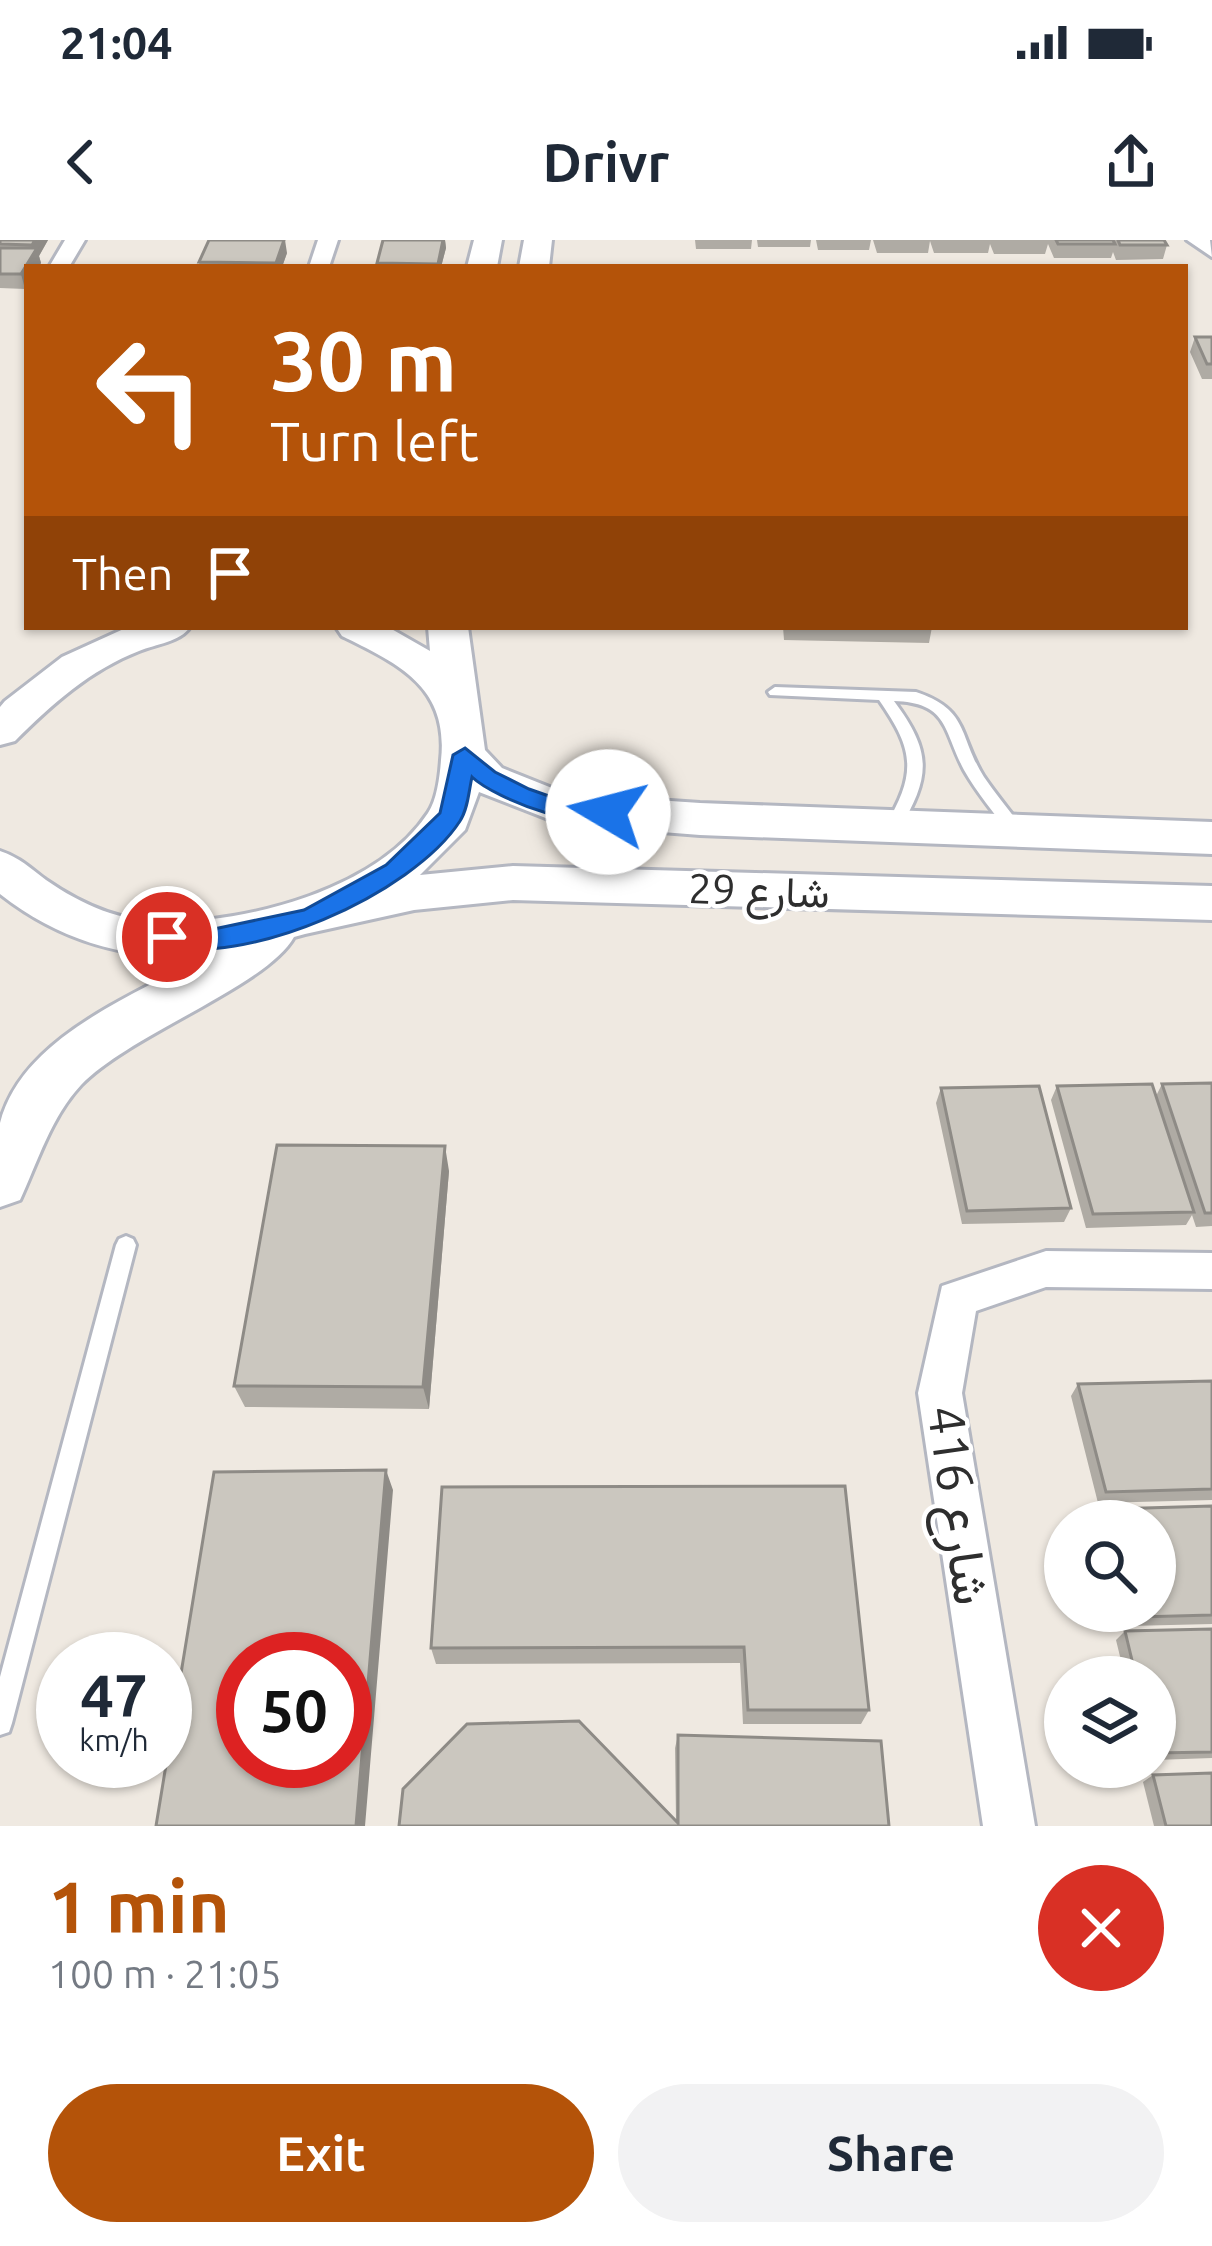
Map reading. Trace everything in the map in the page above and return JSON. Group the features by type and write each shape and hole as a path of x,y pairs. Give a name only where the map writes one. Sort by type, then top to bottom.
{"main road":[{"path":"0,674 159,630"},
{"path":"362,630 413,655 455,698"},
{"path":"0,1183 48,1087 101,1042 235,965 298,920 394,871 451,817 465,755 448,630"},
{"path":"0,731 47,683 115,642"},
{"name":"شارع 29","path":"465,755 487,778 561,809 1212,838"},
{"name":"شارع 29","path":"0,868 39,902 120,935 214,939 414,892 513,883 1212,903"}],"street":[{"path":"1197,240 1212,251"},
{"name":"شارع 416","path":"1009,1826 940,1393 957,1299 1046,1269 1212,1271"}],"lane":[{"path":"775,692 916,698 938,705 954,718 970,767 1016,830"},
{"path":"883,696 909,730 917,756 914,794 893,826"},
{"path":"2,1707 11,1628 126,1244"}],"building":[{"path":"0,240 35,240 32,245 0,244"},
{"path":"209,240 284,240 276,263 199,262"},
{"path":"383,240 443,240 438,264 377,263"},
{"path":"1056,240 1113,240 1115,244 1058,244"},
{"path":"1118,240 1164,240 1167,245 1120,245"},
{"path":"0,248 37,248 21,274 0,274"},
{"path":"1195,337 1212,337 1212,364 1207,364"},
{"path":"1212,1083 1212,1213 1205,1213 1162,1084"},
{"path":"1152,1084 1194,1212 1093,1214 1057,1086"},
{"path":"1039,1086 1071,1208 967,1211 941,1088"},
{"path":"277,1145 445,1146 423,1387 234,1386"},
{"path":"1212,1381 1212,1489 1106,1492 1078,1384"},
{"path":"386,1470 372,1636 372,1632 216,1632 216,1788 359,1788 356,1826 156,1826 162,1788 192,1788 192,1632 188,1632 214,1472"},
{"path":"845,1486 869,1710 748,1710 744,1647 431,1648 442,1487"},
{"path":"1212,1506 1212,1615 1176,1616 1176,1507"},
{"path":"1212,1629 1212,1752 1176,1753 1176,1656 1131,1656 1125,1632"},
{"path":"579,1721 678,1823 678,1735 881,1741 889,1826 399,1826 403,1789 467,1724"},
{"path":"1212,1773 1212,1826 1166,1826 1156,1788 1176,1788 1176,1774"}],"route":[{"path":"167,937 214,939 310,918 394,871 451,817 465,755 487,778 520,795 561,809 608,812"}]}
